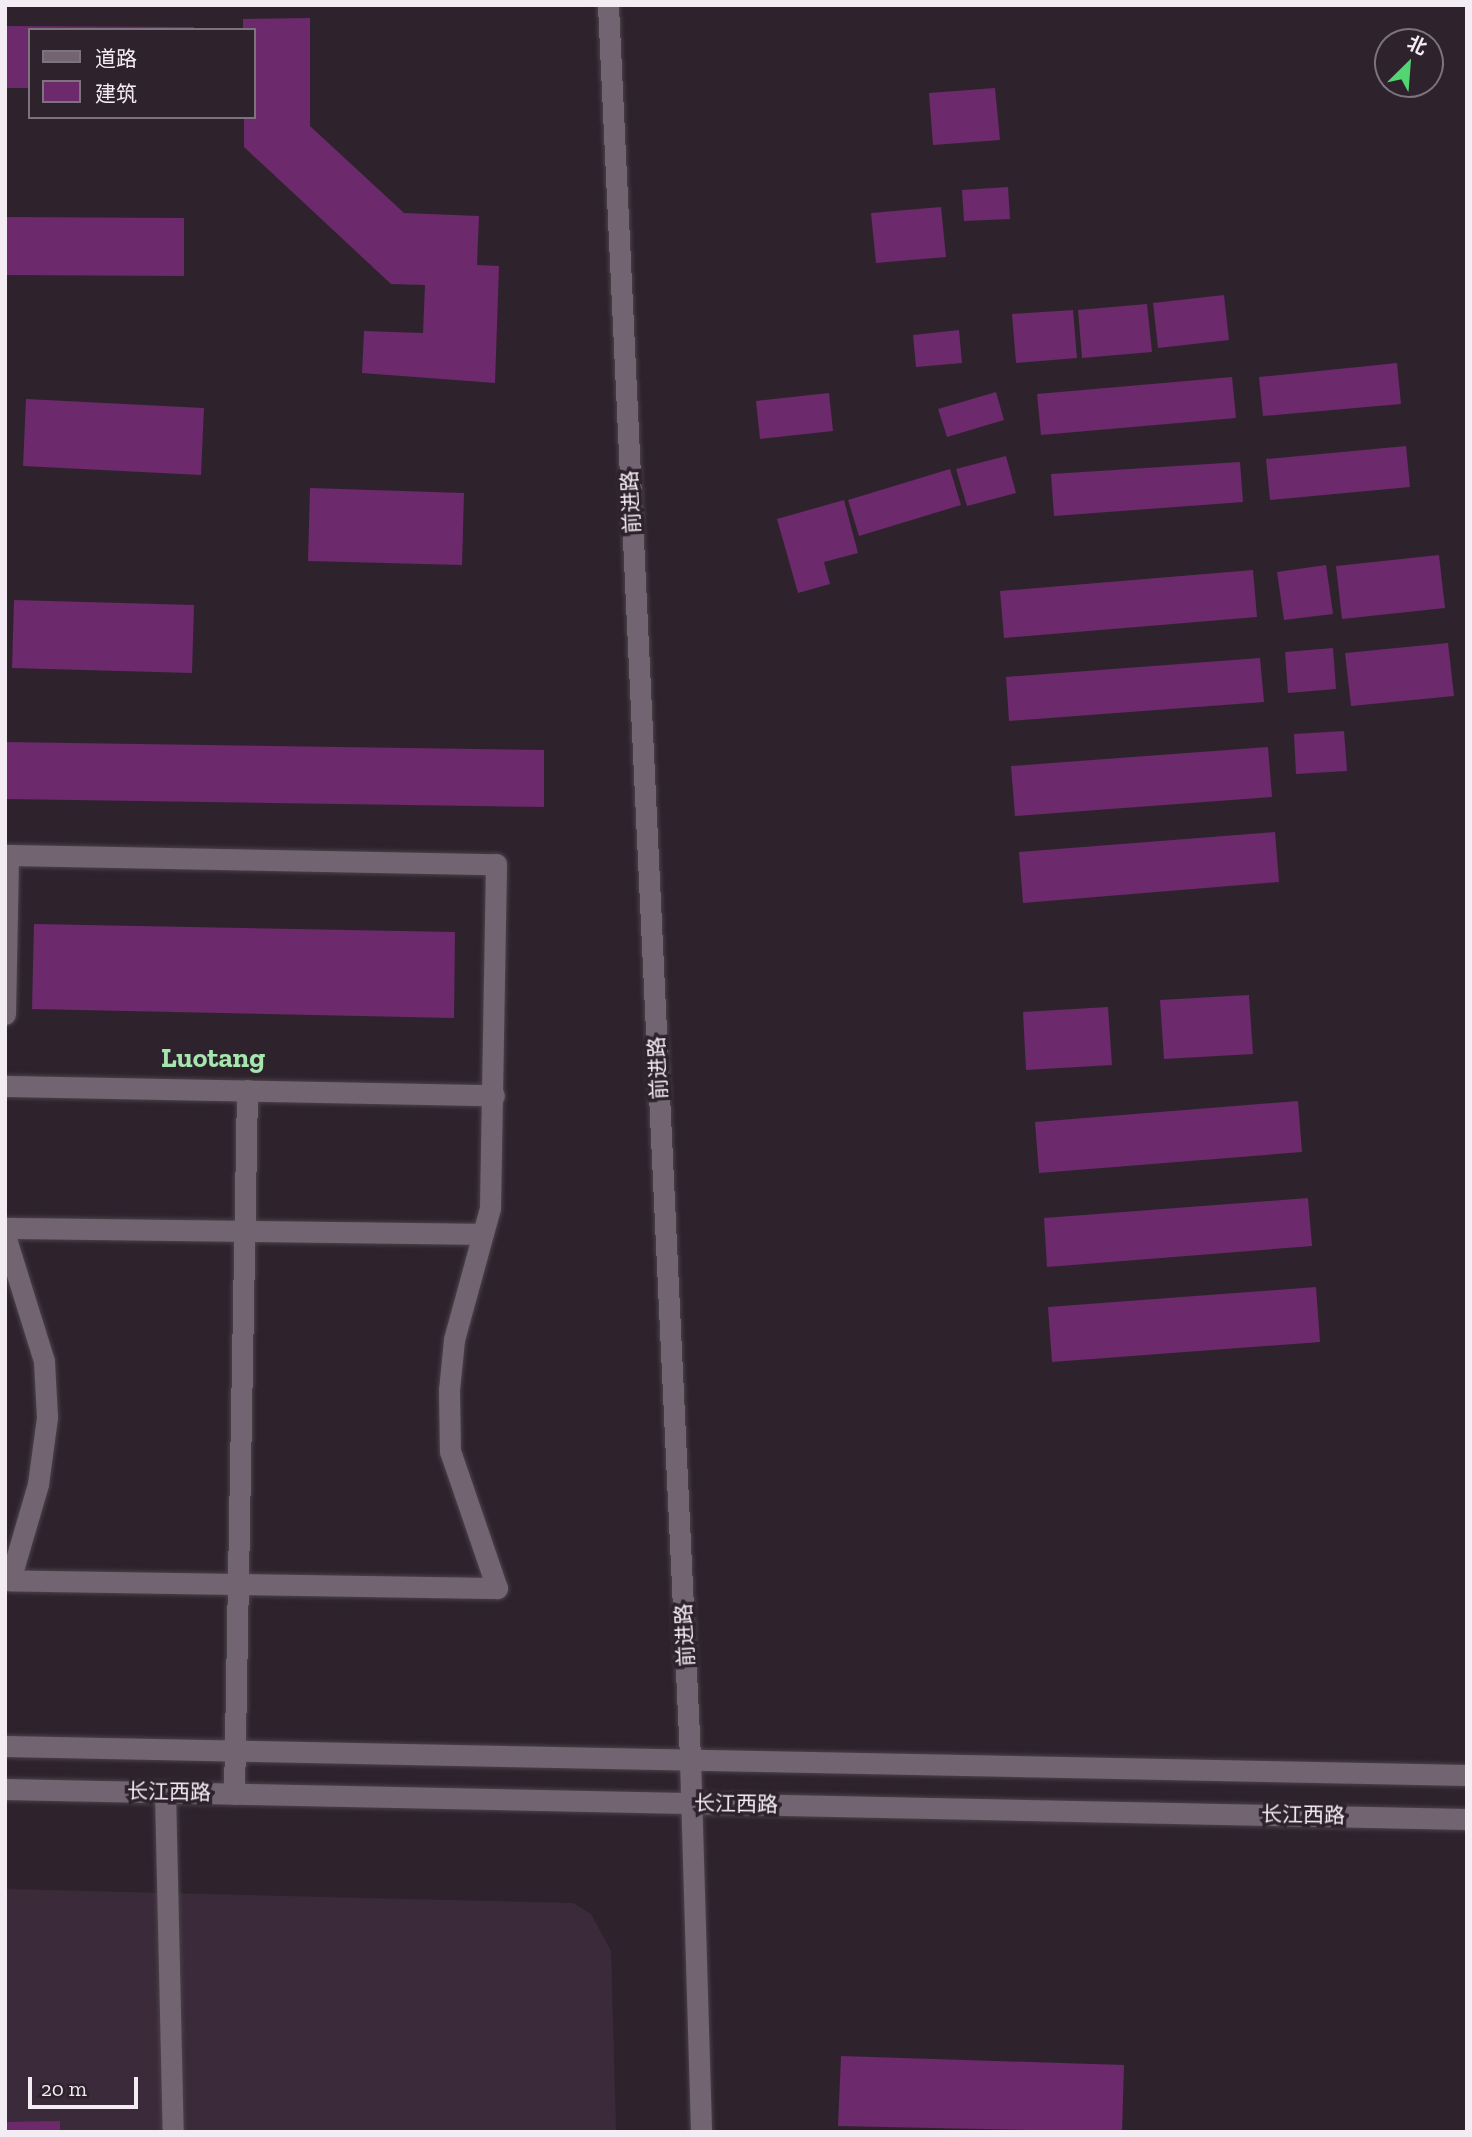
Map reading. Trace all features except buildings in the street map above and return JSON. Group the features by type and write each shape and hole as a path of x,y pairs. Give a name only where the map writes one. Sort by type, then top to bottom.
{"main road":[{"name":"前进路","path":"608,5 691,1759 701,2132"},
{"path":"5,1014 8,855 496,864 490,1208 454,1340 450,1451 497,1588 10,1580 38,1483 47,1417 44,1361 5,1236"},
{"path":"5,1086 494,1095"},
{"path":"234,1794 247,1090"},
{"path":"5,1228 482,1234"},
{"name":"长江西路","path":"5,1746 1467,1775"},
{"name":"长江西路","path":"5,1789 1467,1819"},
{"path":"166,1792 173,2132"}],"shaded area":[{"path":"5,1889 573,1903 591,1914 611,1951 616,2132 5,2132"}],"district":[{"name":"Luotang","path":"213,1058"}]}
